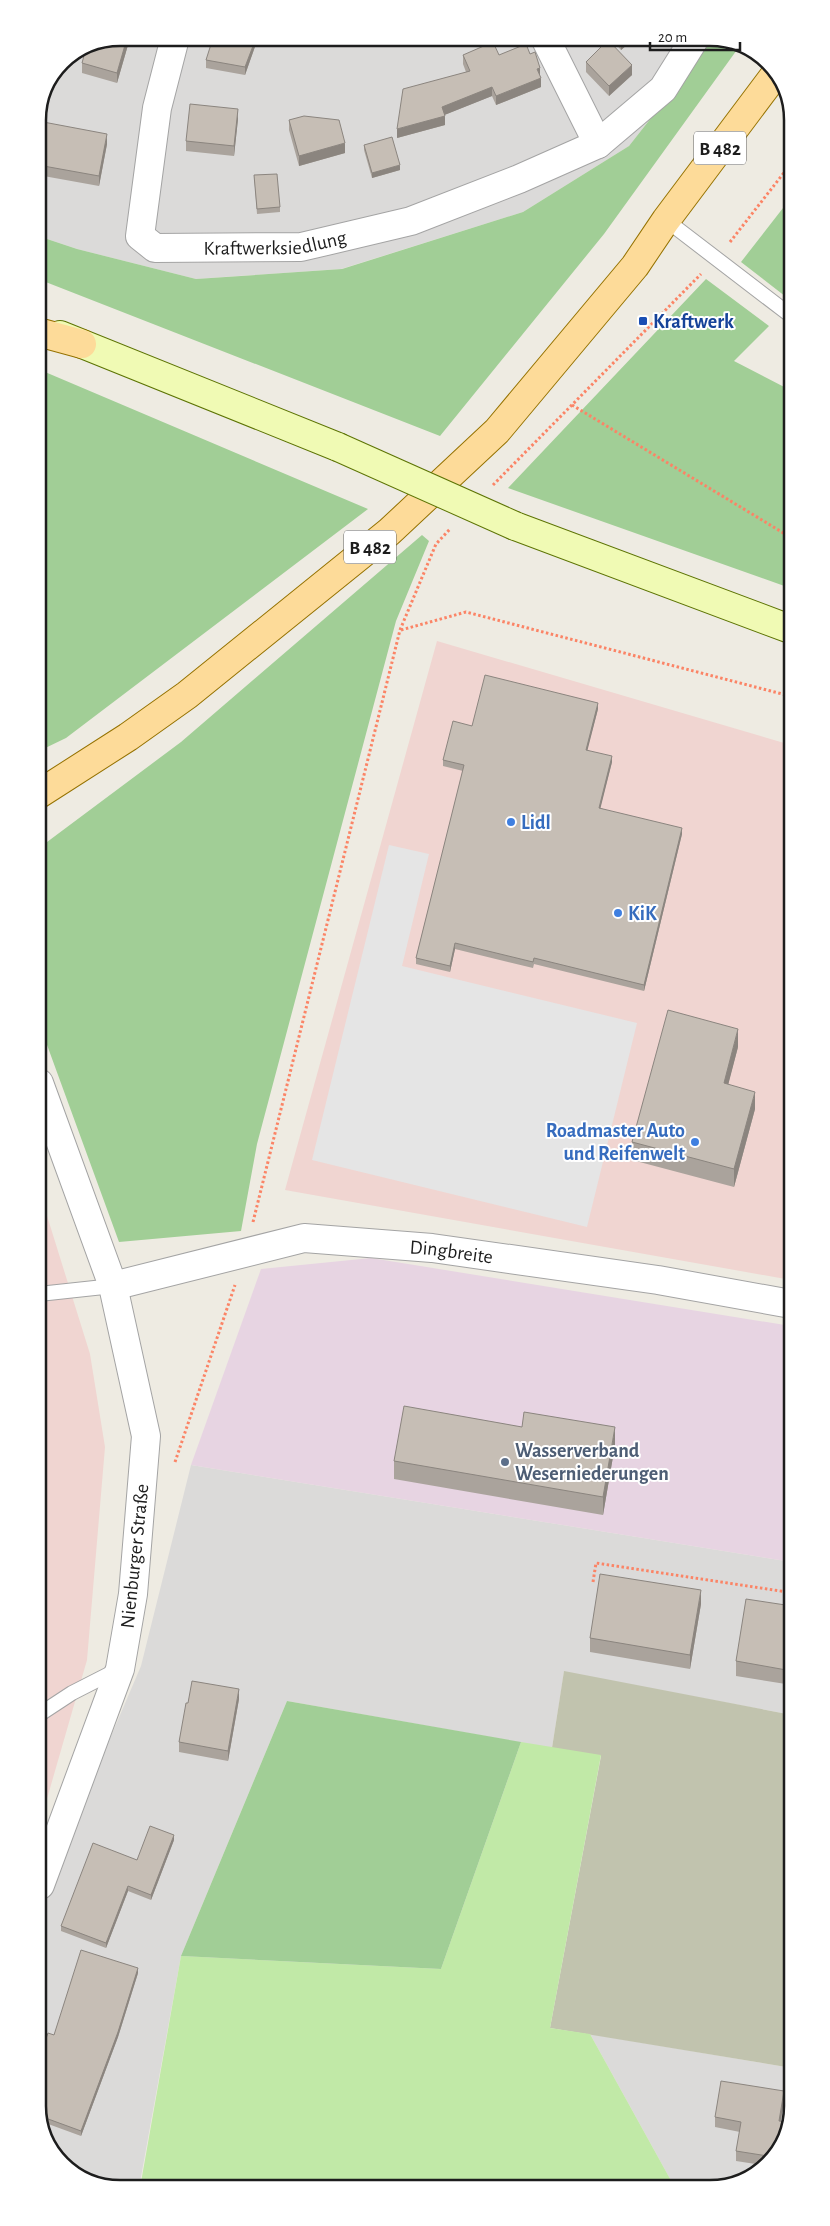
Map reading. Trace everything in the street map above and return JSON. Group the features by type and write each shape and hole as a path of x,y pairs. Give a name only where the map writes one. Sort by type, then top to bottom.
{"main road":[{"name":"B 482","path":"46,790 128,737 187,695 389,532 497,431 636,266 666,220 771,80"},
{"path":"46,329 338,447 515,526 784,627"},
{"path":"46,334 82,344"}],"street":[{"name":"Kraftwerksiedlung","path":"173,46 157,108 140,236 155,248 301,246 412,221 519,179 598,144 663,89 690,46"},
{"path":"549,46 598,144"},
{"name":"Nienburger Straße","path":"46,1102 114,1286 146,1436 132,1594 120,1669 46,1869"},
{"name":"Nienburger Straße","path":"46,1132 90,1219"},
{"name":"Dingbreite","path":"114,1286 304,1238 432,1248 658,1280 784,1303"}],"lane":[{"path":"666,220 784,311"},
{"path":"46,1293 114,1286"},
{"path":"46,1710 72,1692 120,1669"}],"path":[{"path":"784,173 716,260 572,405 784,533"},
{"path":"174,1463 246,1252 270,1148 400,630 466,612 784,694"},
{"path":"593,1582 596,1563 784,1592"}],"shaded area":[{"path":"120,46 708,46 629,146 523,212 341,269 196,279 77,249 46,239 46,115 54,87 61,75 79,59 92,52"},
{"path":"437,641 784,743 784,1279 285,1190"},
{"path":"389,845 429,854 402,966 637,1023 587,1227 312,1160"},
{"path":"46,1213 90,1354 105,1447 87,1660 46,1802"},
{"path":"371,1258 784,1325 784,1561 191,1465 261,1269"},
{"path":"191,1465 784,1561 784,1713 564,1672 552,1748 287,1701 181,1956 140,2180 115,2180 92,2174 75,2165 59,2147 49,2125 46,2106 46,1900 99,1764 141,1666"},
{"path":"564,1671 784,1713 784,2067 550,2028 601,1756 552,1748"},
{"path":"590,2034 784,2067 783,2116 780,2130 769,2151 751,2167 729,2177 710,2180 671,2180"}],"green space":[{"path":"708,46 736,51 604,234 440,436 46,282 46,239 77,249 196,279 342,269 523,212 629,146"},
{"path":"784,207 784,295 741,262"},
{"path":"706,279 769,326 734,361 784,387 784,586 508,488"},
{"path":"46,372 368,509 66,738 46,748"},
{"path":"422,535 429,541 396,621 257,1144 241,1231 119,1242 46,1042 46,843 181,742"},
{"path":"287,1701 521,1742 441,1969 181,1956"},
{"path":"521,1742 601,1755 550,2028 590,2034 671,2180 141,2180 181,1956 441,1969"}],"building":[{"path":"125,46 117,73 82,63 84,56 92,52"},
{"path":"210,46 253,46 245,67 206,60"},
{"path":"484,46 495,46 499,55 521,46 527,46 530,54 535,52 540,68 537,69 541,78 496,96 492,87 442,107 445,116 397,129 403,89 470,71 463,55"},
{"path":"602,46 614,46 632,65 609,86 586,62"},
{"path":"190,104 238,109 234,146 186,141"},
{"path":"304,116 339,120 345,143 299,156 289,120"},
{"path":"46,123 107,134 99,176 46,166"},
{"path":"392,137 400,165 372,173 364,145"},
{"path":"277,174 280,207 257,209 254,175"},
{"name":"Lidl","path":"485,675 598,703 586,750 612,756 599,808 682,828 644,985 534,958 533,962 455,943 450,966 416,958 464,765 443,760 453,721 472,726"},
{"path":"668,1010 738,1029 724,1083 755,1092 734,1169 632,1142"},
{"name":"Wasserverband Weserniederungen","path":"404,1406 522,1427 524,1412 615,1427 603,1497 394,1461"},
{"path":"600,1574 701,1590 690,1655 590,1638"},
{"path":"746,1599 784,1605 784,1670 736,1661"},
{"path":"192,1681 239,1689 228,1751 179,1742"},
{"path":"150,1826 174,1835 151,1895 128,1886 106,1943 61,1926 93,1843 137,1860"},
{"path":"81,1950 138,1968 118,2032 81,2131 48,2119 46,2038 48,2033 54,2035"},
{"path":"721,2081 784,2091 779,2121 782,2121 780,2130 774,2143 764,2156 736,2151 741,2122 715,2117"}],"place":[{"name":"Kraftwerk","path":"643,321"},
{"name":"Lidl","path":"511,822"},
{"name":"KiK","path":"618,913"},
{"name":"Roadmaster Auto und Reifenwelt","path":"695,1142"},
{"name":"Wasserverband Weserniederungen","path":"505,1462"}]}
